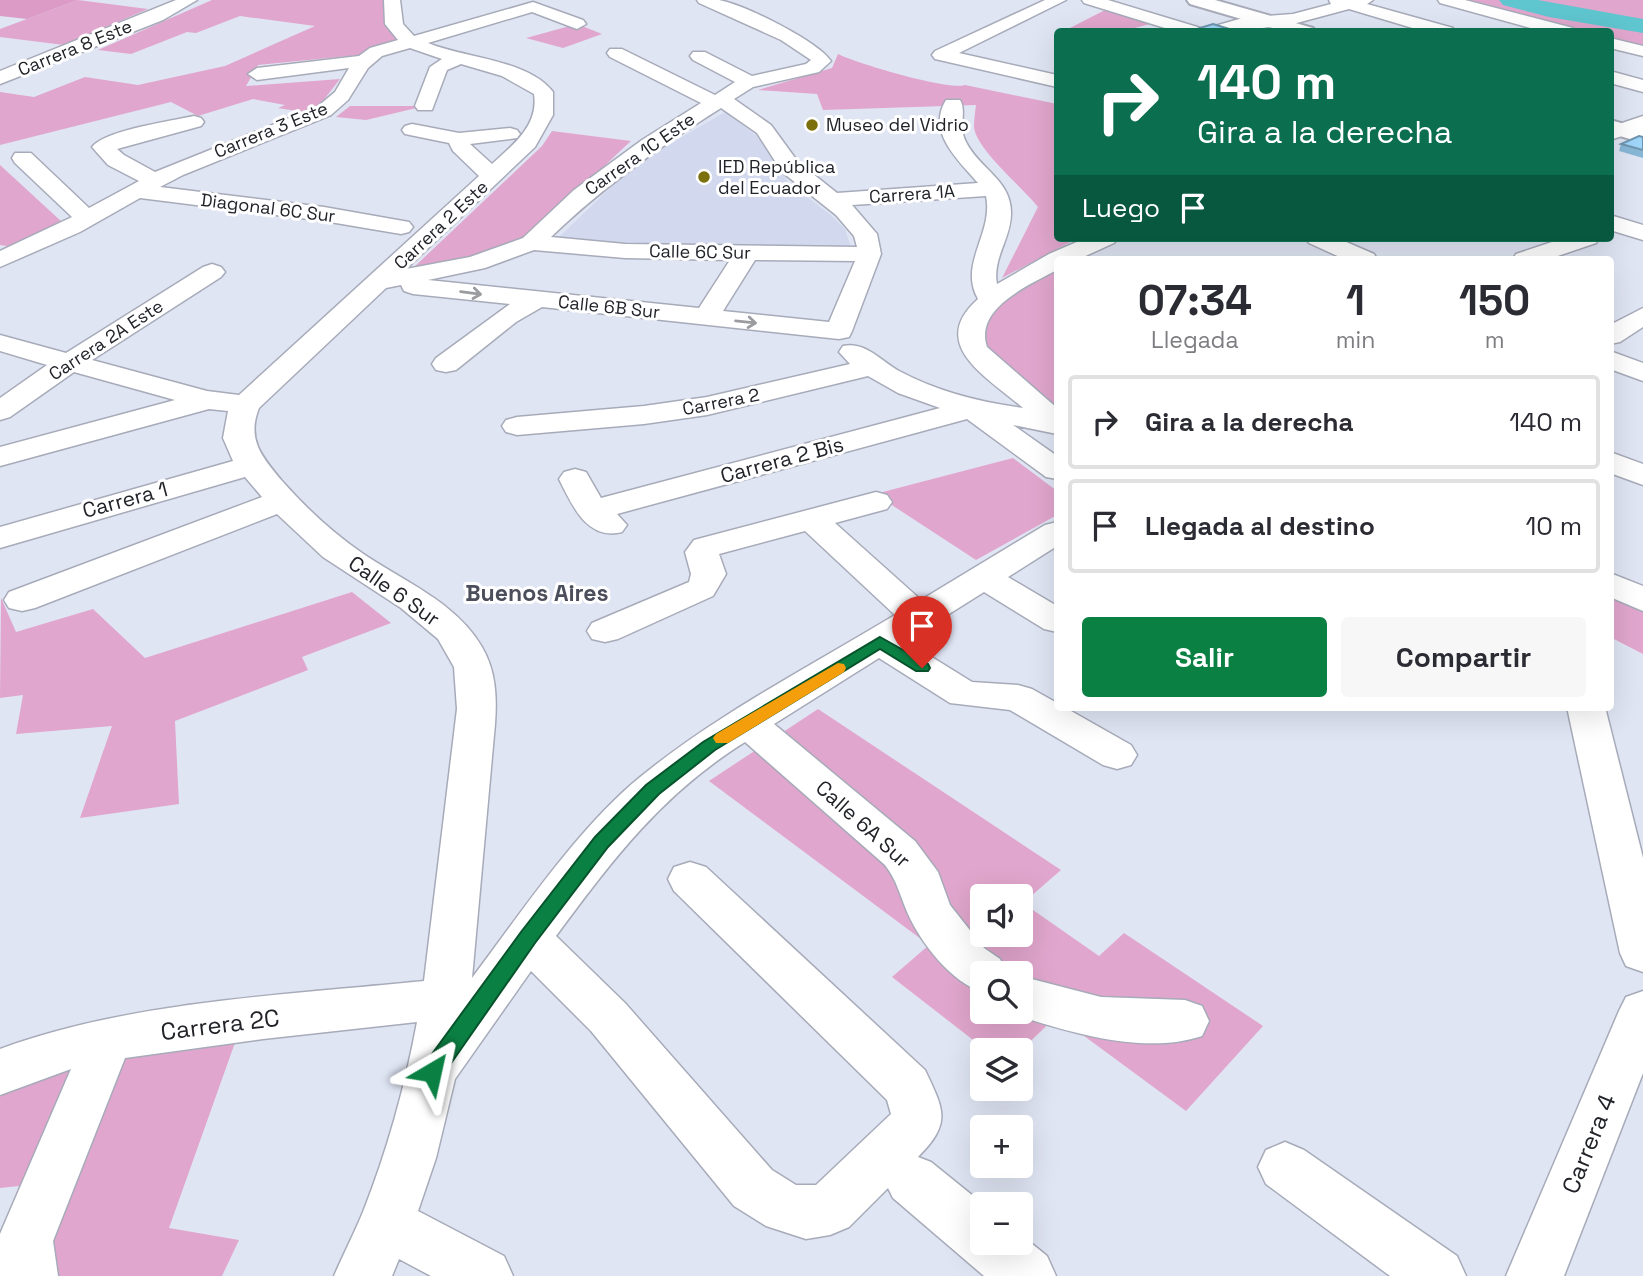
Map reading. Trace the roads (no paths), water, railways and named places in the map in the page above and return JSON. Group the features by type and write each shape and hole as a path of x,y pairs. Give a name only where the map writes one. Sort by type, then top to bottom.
{"main road":[{"path":"1188,0 1291,28"},
{"path":"1208,1 1282,28"}],"street":[{"name":"Carrera 8 Este","path":"0,78 157,16 189,0"},
{"path":"392,0 392,17 403,35 461,57"},
{"path":"257,74 362,61 403,35 498,0"},
{"name":"Carrera 1C Este","path":"379,282 476,263 532,243 611,171 749,82 821,64 820,55 776,31 705,0"},
{"path":"1054,80 941,55 1058,0"},
{"path":"1090,0 1184,28"},
{"path":"1446,0 1552,28"},
{"path":"1230,28 1293,19 1349,1 1434,28"},
{"path":"403,35 532,4 577,24"},
{"path":"1614,44 1643,51"},
{"name":"Carrera 1A","path":"616,53 719,102 764,130 790,167 860,226 869,244 869,254"},
{"path":"699,56 749,82"},
{"path":"425,106 439,67 461,57"},
{"name":"Carrera 2 Este","path":"0,457 226,402 379,282 533,136 542,117 545,99 542,92 530,81 461,57"},
{"name":"Carrera 3 Este","path":"0,260 87,219 144,186 207,156 324,111 347,92 362,61"},
{"path":"1614,78 1643,86"},
{"path":"953,104 953,136 998,198 1000,215 985,263 983,280 986,293 992,300"},
{"path":"144,186 103,147 122,139 194,122"},
{"path":"412,130 459,139 510,134"},
{"path":"459,139 460,147 493,176"},
{"path":"23,158 87,219"},
{"name":"Diagonal 6C Sur","path":"144,186 401,227"},
{"name":"Carrera 1A","path":"832,200 992,188"},
{"path":"1065,256 1097,242"},
{"path":"1326,242 1358,256"},
{"path":"1534,256 1576,242"},
{"name":"Calle 6C Sur","path":"532,243 614,268 747,253 869,254"},
{"path":"706,317 747,253"},
{"path":"869,254 839,331 849,348 872,367 911,386 1018,429 1054,467"},
{"path":"1054,261 992,300 972,321 969,342 974,350 1054,421"},
{"path":"446,364 507,316 546,301 614,268"},
{"name":"Carrera 2A Este","path":"0,411 67,363 212,272"},
{"name":"Calle 6B Sur","path":"379,282 839,331"},
{"path":"1614,334 1643,316"},
{"path":"0,343 67,363 226,402"},
{"path":"1614,361 1643,373"},
{"name":"Carrera 2","path":"517,426 644,415 707,406 872,367"},
{"path":"1005,377 1018,429"},
{"name":"Calle 6 Sur","path":"226,402 239,419 242,452 282,501 334,549 437,619 466,649 473,667 475,708 466,823 445,999 432,1072 410,1158 388,1225 363,1276"},
{"name":"Carrera 2 Bis","path":"575,479 601,518 972,409"},
{"path":"1018,429 1054,424"},
{"path":"1614,463 1643,476"},
{"name":"Carrera 1","path":"0,538 72,515 252,466"},
{"path":"22,600 282,501"},
{"path":"605,631 701,589 709,580 709,571 702,552 706,547 876,502"},
{"path":"811,519 919,618"},
{"path":"432,1072 528,937 602,842 635,806 680,767 1054,534"},
{"path":"985,578 1054,619"},
{"path":"1614,585 1643,600"},
{"path":"880,642 964,694 1018,698 1117,755"},
{"path":"1587,711 1643,953"},
{"name":"Calle 6A Sur","path":"748,723 900,853 916,872 930,913 970,963"},
{"path":"528,937 608,1017 753,1188 785,1208 806,1213 830,1209 916,1124 917,1109 906,1086 690,879"},
{"name":"Carrera 2C","path":"0,1073 22,1061 108,1040 204,1025 445,999"},
{"path":"1033,1001 1063,1011 1108,1019 1136,1022 1185,1021"},
{"name":"Carrera 4","path":"1535,1276 1641,1023"},
{"path":"29,1276 25,1241 108,1040"},
{"path":"1285,1167 1437,1276"},
{"path":"912,1180 970,1228"},
{"path":"388,1225 484,1276"},
{"path":"1002,1255 1027,1276"}],"waterway":[{"path":"1511,0 1549,10 1643,26"}],"place":[{"name":"Museo del Vidrio","path":"812,125"},
{"name":"IED República del Ecuador","path":"704,177"}],"district":[{"name":"Buenos Aires","path":"537,593"}]}
